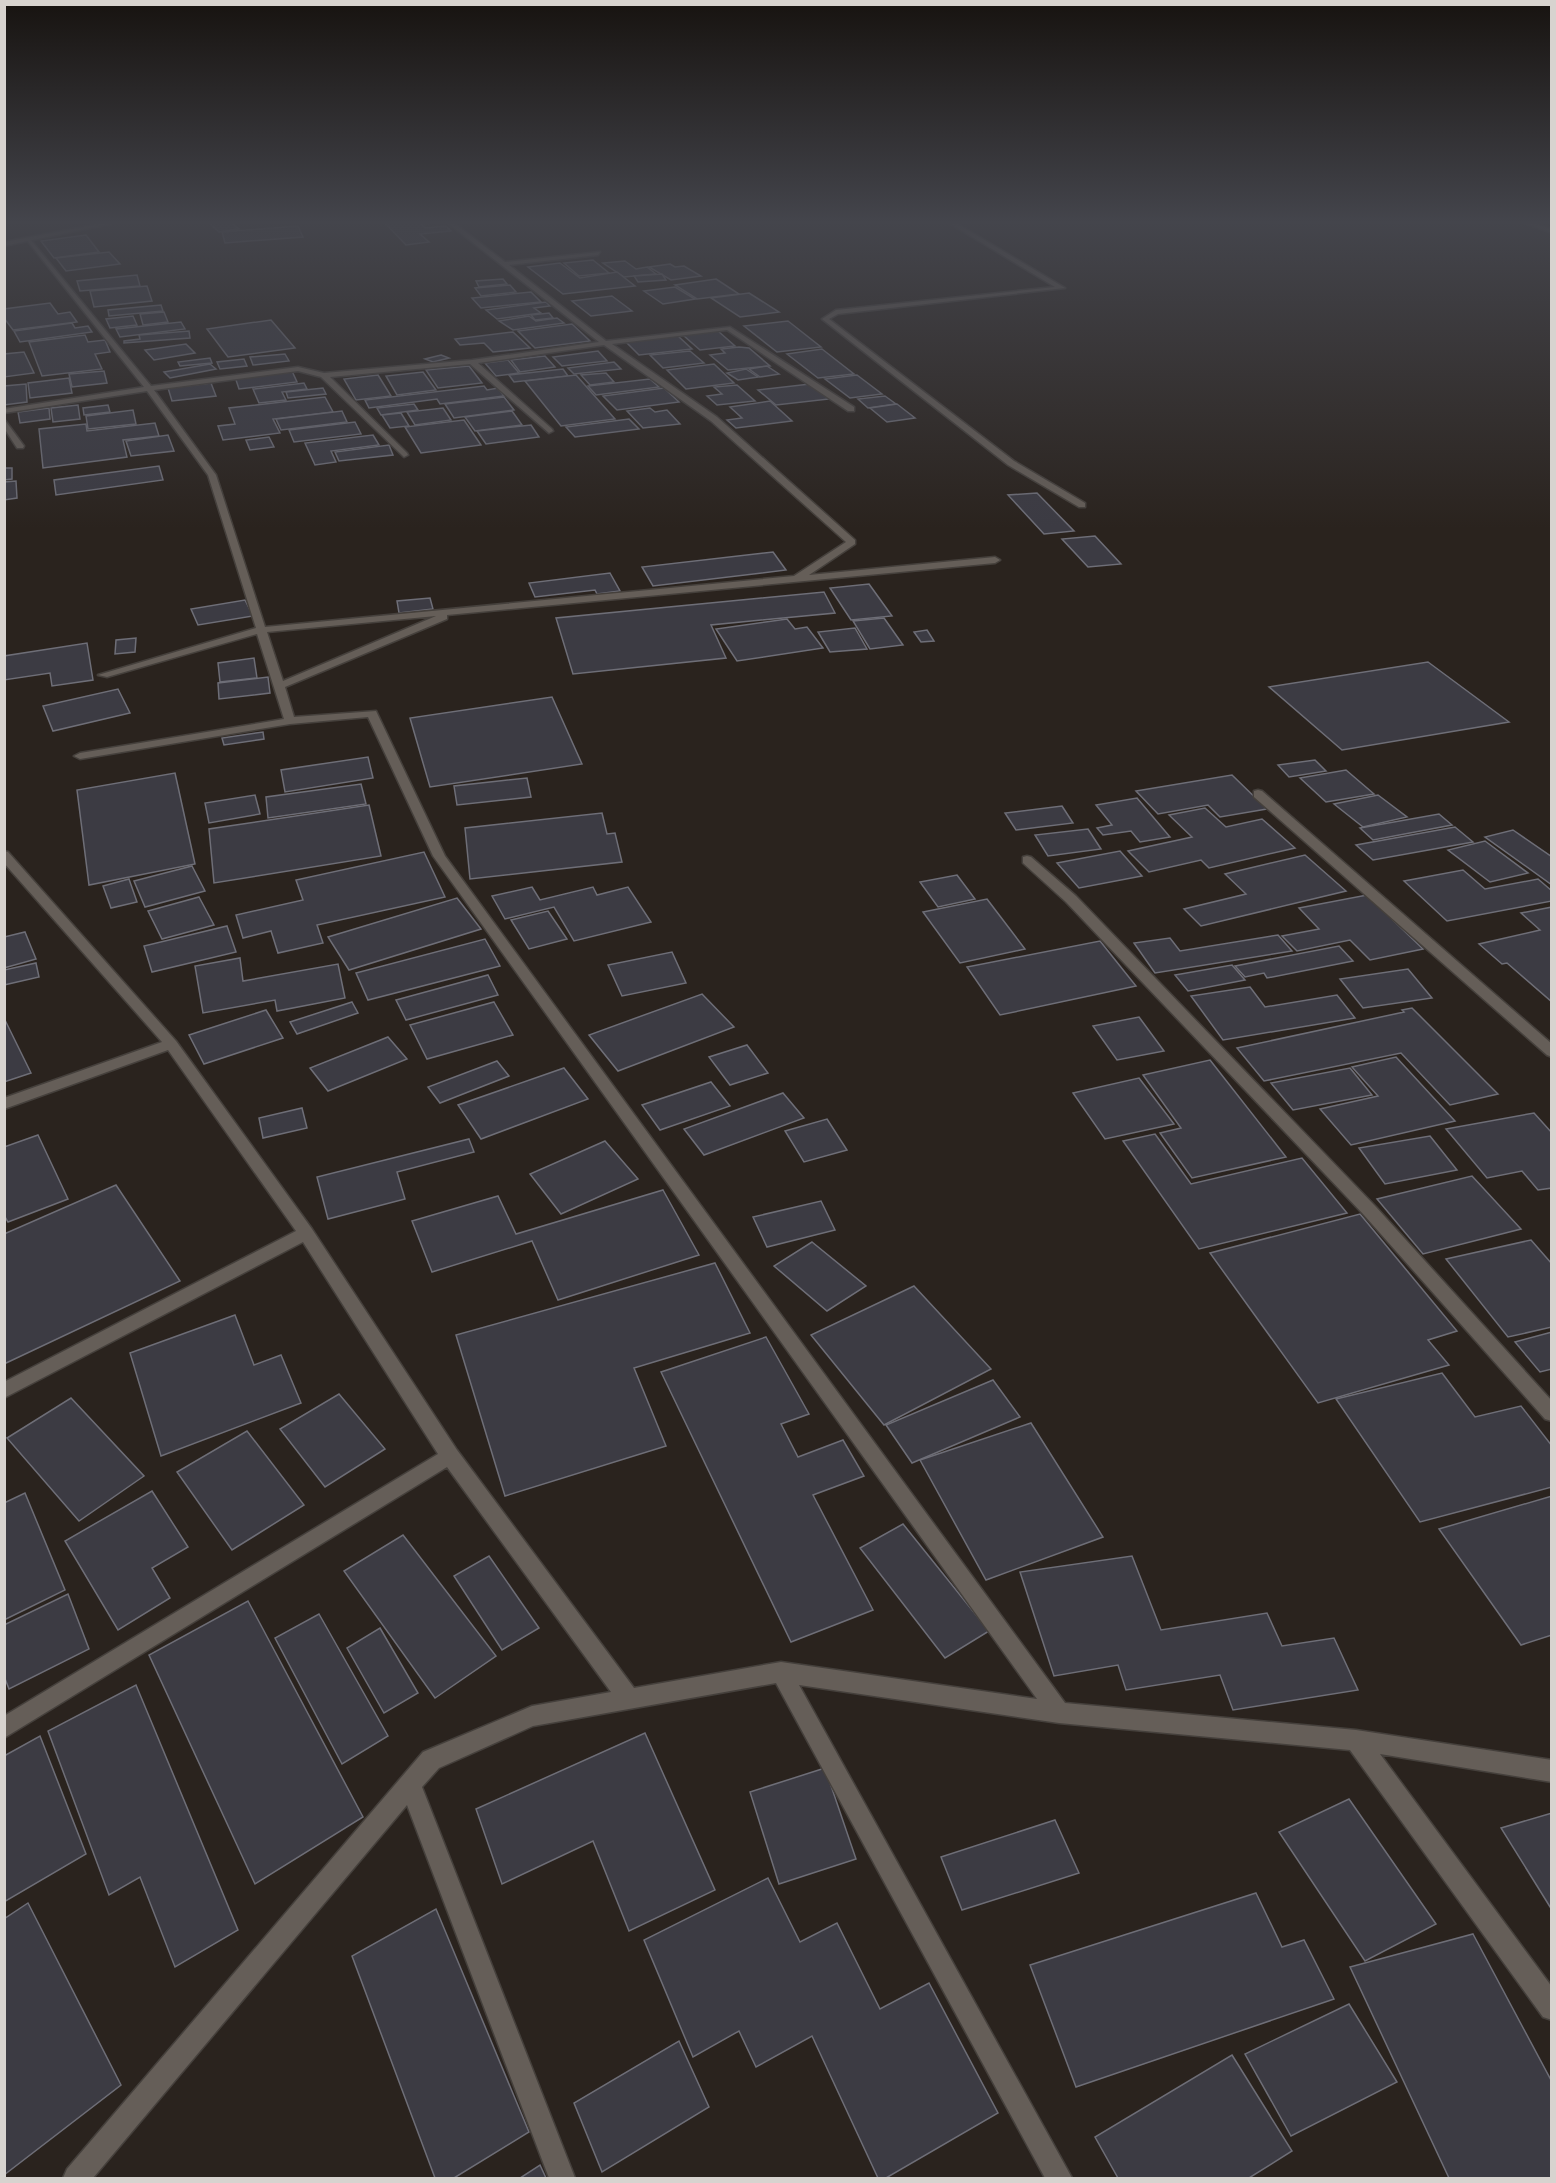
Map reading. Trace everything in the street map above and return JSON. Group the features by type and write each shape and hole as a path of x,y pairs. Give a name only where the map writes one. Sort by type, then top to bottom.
{"street":[{"path":"97,325 149,388 212,475 290,721"},
{"path":"582,325 714,419 852,542 796,579"},
{"path":"833,325 1011,463 1082,505"},
{"path":"4,411 283,369 298,369 324,375 472,362 728,328 851,409"},
{"path":"472,362 549,431"},
{"path":"324,375 404,455"},
{"path":"4,421 20,446"},
{"path":"103,675 261,630 995,560"},
{"path":"279,686 463,611"},
{"path":"80,756 290,721 372,713 439,856 1059,1713"},
{"path":"1258,794 1551,1052"},
{"path":"4,855 171,1044 306,1233 450,1456 629,1699"},
{"path":"1027,860 1071,899 1370,1210 1551,1414"},
{"path":"4,1104 171,1044"},
{"path":"4,1391 306,1233"},
{"path":"4,1728 450,1456"},
{"path":"781,1672 1059,2178"},
{"path":"76,2178 431,1760 532,1716 781,1672 1059,1713 1356,1740 1551,1772"},
{"path":"1356,1740 1551,2008"},
{"path":"410,1784 561,2178"}],"building":[{"path":"9,325 54,325 13,330"},
{"path":"73,325 75,328 88,326 92,332 20,342 14,331"},
{"path":"109,325 137,325 110,328"},
{"path":"183,325 185,329 120,337 116,329"},
{"path":"236,325 275,325 295,348 228,357 207,329"},
{"path":"505,325 550,325 513,330"},
{"path":"573,325 590,341 535,348 518,331"},
{"path":"793,325 821,347 777,352 744,326"},
{"path":"189,331 190,338 124,343 124,341 140,339 139,335"},
{"path":"718,331 735,346 700,350 683,335"},
{"path":"513,332 530,348 493,352 484,343 460,345 455,339"},
{"path":"85,335 88,342 105,340 110,352 95,354 102,369 42,376 29,342"},
{"path":"678,336 692,349 639,355 626,342"},
{"path":"186,344 195,353 154,360 145,350"},
{"path":"749,348 770,366 728,370 710,355 725,353 721,349"},
{"path":"822,349 854,374 818,378 787,354"},
{"path":"598,351 607,361 562,366 553,357"},
{"path":"690,351 704,363 663,368 650,355"},
{"path":"24,352 34,373 4,377 4,354"},
{"path":"285,354 289,361 253,365 250,357"},
{"path":"441,355 449,358 433,362 425,359"},
{"path":"545,356 555,367 520,372 511,360"},
{"path":"210,358 212,363 180,366 178,362"},
{"path":"244,359 247,366 220,369 217,362"},
{"path":"508,360 519,373 496,376 485,363"},
{"path":"614,362 621,369 574,374 568,368"},
{"path":"210,364 216,369 170,378 164,372"},
{"path":"714,364 734,383 686,389 667,370"},
{"path":"469,366 482,383 438,388 426,370"},
{"path":"767,366 779,374 760,377 749,369"},
{"path":"563,369 568,376 514,382 509,375"},
{"path":"746,369 758,377 738,380 727,373"},
{"path":"104,371 107,383 72,387 69,374"},
{"path":"292,371 297,382 239,389 235,377"},
{"path":"423,372 436,390 397,395 386,376"},
{"path":"606,373 614,382 590,385 581,375"},
{"path":"378,375 391,396 356,400 344,379"},
{"path":"576,375 615,419 561,426 525,381"},
{"path":"857,375 882,394 850,398 825,379"},
{"path":"69,378 72,393 30,398 28,383"},
{"path":"650,379 659,387 596,395 588,386"},
{"path":"211,383 216,396 172,401 168,388"},
{"path":"304,383 307,389 282,392 286,400 259,403 253,389"},
{"path":"26,384 27,402 4,405 4,386"},
{"path":"810,384 829,399 776,405 758,390"},
{"path":"737,385 755,401 717,405 707,396 722,394 714,387"},
{"path":"484,386 487,390 498,388 504,396 440,404 437,399 369,408 365,400"},
{"path":"323,388 326,394 288,398 286,392"},
{"path":"664,388 679,402 617,410 603,396"},
{"path":"885,396 896,404 868,408 858,399"},
{"path":"325,397 333,412 273,419 280,433 223,440 218,426 235,424 229,408"},
{"path":"504,397 514,410 454,418 445,404"},
{"path":"770,401 792,421 736,428 727,420 742,418 730,407"},
{"path":"414,404 418,410 381,415 377,408"},
{"path":"897,404 915,418 887,422 870,408"},
{"path":"78,405 80,419 53,422 51,408"},
{"path":"108,405 110,412 84,415 83,408"},
{"path":"49,408 50,419 20,423 18,412"},
{"path":"443,408 451,420 415,425 407,412"},
{"path":"650,408 655,412 667,410 680,424 643,428 627,411"},
{"path":"133,410 136,424 88,429 86,416"},
{"path":"342,411 347,422 281,430 276,419"},
{"path":"512,411 522,425 475,431 465,417"},
{"path":"401,413 409,426 390,428 382,415"},
{"path":"629,419 639,429 575,437 566,427"},
{"path":"464,420 481,445 421,453 405,427"},
{"path":"355,422 361,434 294,442 289,430"},
{"path":"155,423 159,436 123,440 127,457 43,468 39,429 86,424 87,431"},
{"path":"531,425 539,437 486,444 477,431"},
{"path":"168,435 174,451 131,456 126,441"},
{"path":"373,435 379,445 331,451 336,462 315,465 305,443"},
{"path":"269,437 274,447 250,450 246,440"},
{"path":"389,445 393,455 339,461 335,452"},
{"path":"159,466 163,480 56,495 54,480"},
{"path":"4,468 12,468 12,479 4,480"},
{"path":"16,481 17,498 4,500 4,482"},
{"path":"1037,493 1074,531 1044,534 1008,495"},
{"path":"1095,536 1121,564 1088,567 1062,539"},
{"path":"773,552 786,570 653,586 642,567"},
{"path":"610,573 620,591 597,594 595,590 535,597 529,583"},
{"path":"869,584 892,616 851,620 830,588"},
{"path":"824,592 835,613 711,625 726,658 573,674 556,618"},
{"path":"430,598 433,609 399,613 397,601"},
{"path":"245,600 253,616 198,625 191,609"},
{"path":"884,618 903,645 870,649 853,621"},
{"path":"787,619 795,629 807,627 823,648 737,661 716,629"},
{"path":"855,628 867,649 830,652 818,632"},
{"path":"927,630 934,641 921,642 914,632"},
{"path":"136,638 135,652 115,654 116,640"},
{"path":"87,643 93,680 52,686 50,673 4,680 4,656"},
{"path":"254,658 257,678 220,682 218,663"},
{"path":"1428,662 1509,722 1342,750 1269,687"},
{"path":"268,677 270,693 219,699 218,683"},
{"path":"118,689 130,713 53,731 43,706"},
{"path":"552,697 582,764 430,787 410,718"},
{"path":"263,732 264,739 224,745 222,738"},
{"path":"368,757 373,778 285,792 281,770"},
{"path":"1315,760 1326,771 1289,777 1278,765"},
{"path":"1346,770 1374,794 1326,802 1300,778"},
{"path":"175,773 195,864 89,885 77,790"},
{"path":"1232,775 1267,809 1220,817 1208,805 1158,814 1136,791"},
{"path":"527,778 531,797 457,805 454,786"},
{"path":"361,784 366,804 268,818 266,797"},
{"path":"255,795 260,814 209,823 205,803"},
{"path":"1378,795 1407,817 1363,827 1334,804"},
{"path":"1137,798 1170,837 1140,842 1131,831 1103,835 1097,828 1112,825 1096,805"},
{"path":"369,805 381,856 214,883 209,829"},
{"path":"1062,806 1073,823 1016,830 1005,813"},
{"path":"1205,808 1226,827 1262,819 1295,848 1209,868 1201,860 1149,872 1128,851 1192,837 1169,815"},
{"path":"602,813 607,834 615,833 622,862 470,879 465,828"},
{"path":"1439,814 1452,825 1373,840 1360,828"},
{"path":"1455,827 1473,842 1373,860 1356,845"},
{"path":"1088,829 1101,849 1048,856 1035,835"},
{"path":"1513,830 1552,857 1552,885 1485,837"},
{"path":"1485,841 1528,873 1490,882 1448,850"},
{"path":"1120,851 1142,876 1079,888 1057,863"},
{"path":"424,852 445,897 317,925 323,943 278,953 271,931 243,938 236,915 303,900 296,880"},
{"path":"1305,855 1346,891 1201,926 1184,909 1246,894 1225,874"},
{"path":"192,866 205,891 145,907 134,881"},
{"path":"1463,870 1485,889 1538,879 1552,891 1552,901 1447,921 1404,881"},
{"path":"957,875 975,899 938,907 920,882"},
{"path":"129,879 137,902 111,908 103,886"},
{"path":"532,887 540,900 593,887 597,895 628,887 651,922 574,941 554,907 505,919 492,896"},
{"path":"1367,895 1423,949 1370,960 1350,940 1297,951 1282,936 1319,929 1299,908"},
{"path":"199,897 214,925 162,939 148,911"},
{"path":"457,898 481,929 349,970 328,937"},
{"path":"987,899 1025,949 960,963 923,912"},
{"path":"1552,907 1552,1002 1507,963 1502,964 1479,944 1540,930 1521,913"},
{"path":"548,911 567,939 529,949 511,920"},
{"path":"227,926 236,952 152,972 144,946"},
{"path":"25,932 36,959 4,968 4,937"},
{"path":"1278,935 1292,951 1155,973 1134,943 1170,938 1180,951"},
{"path":"485,939 500,966 368,1000 356,973"},
{"path":"1100,941 1136,986 1000,1015 967,967"},
{"path":"1339,946 1353,961 1267,978 1264,973 1245,977 1235,966"},
{"path":"672,952 686,983 622,996 608,965"},
{"path":"240,958 243,981 338,964 345,998 277,1011 275,1000 203,1013 195,966"},
{"path":"36,963 39,977 4,985 4,970"},
{"path":"1232,965 1245,980 1188,991 1175,975"},
{"path":"1408,969 1432,998 1363,1008 1340,979"},
{"path":"488,975 498,995 406,1020 396,1000"},
{"path":"1250,987 1265,1007 1337,995 1355,1018 1223,1040 1191,996"},
{"path":"702,994 734,1027 618,1071 589,1035"},
{"path":"352,1002 358,1013 297,1034 290,1022"},
{"path":"494,1002 513,1035 427,1059 410,1025"},
{"path":"1412,1008 1498,1094 1450,1105 1401,1053 1264,1081 1237,1048 1404,1012 1402,1010"},
{"path":"266,1010 283,1038 204,1064 189,1035"},
{"path":"1139,1017 1164,1051 1117,1060 1093,1026"},
{"path":"4,1018 31,1073 4,1082"},
{"path":"388,1037 407,1059 328,1091 310,1068"},
{"path":"747,1045 768,1073 730,1085 709,1057"},
{"path":"1396,1057 1455,1121 1351,1145 1320,1109 1378,1096 1352,1067"},
{"path":"1210,1060 1286,1157 1192,1178 1160,1133 1181,1128 1143,1075"},
{"path":"497,1061 509,1076 440,1103 428,1087"},
{"path":"564,1068 588,1099 481,1139 458,1105"},
{"path":"1350,1068 1372,1095 1293,1110 1271,1083"},
{"path":"1139,1078 1174,1124 1105,1139 1073,1093"},
{"path":"711,1082 730,1106 660,1130 642,1105"},
{"path":"783,1093 804,1118 704,1155 684,1129"},
{"path":"302,1108 307,1128 263,1138 259,1118"},
{"path":"1534,1113 1552,1133 1552,1188 1538,1190 1522,1171 1487,1178 1446,1129"},
{"path":"827,1119 847,1150 804,1162 785,1131"},
{"path":"1155,1134 1191,1184 1302,1158 1347,1213 1199,1249 1123,1141"},
{"path":"38,1135 68,1199 8,1222 4,1215 4,1147"},
{"path":"1430,1136 1457,1170 1385,1184 1359,1148"},
{"path":"469,1139 474,1152 397,1172 405,1199 328,1219 317,1177"},
{"path":"605,1141 638,1179 561,1214 530,1174"},
{"path":"1472,1176 1521,1229 1423,1254 1377,1199"},
{"path":"116,1185 180,1281 4,1364 4,1234"},
{"path":"663,1190 699,1255 558,1300 532,1241 432,1272 412,1221 498,1196 516,1234"},
{"path":"821,1201 835,1230 767,1247 753,1217"},
{"path":"1360,1214 1457,1331 1428,1340 1449,1365 1318,1403 1210,1253"},
{"path":"1531,1240 1552,1264 1552,1327 1508,1337 1446,1259"},
{"path":"812,1242 866,1286 827,1311 774,1266"},
{"path":"715,1263 750,1333 634,1368 666,1446 505,1496 456,1335"},
{"path":"914,1286 991,1369 884,1425 811,1335"},
{"path":"235,1315 254,1365 281,1355 301,1403 161,1456 130,1353"},
{"path":"1552,1332 1552,1369 1540,1372 1515,1342"},
{"path":"766,1337 809,1414 781,1424 798,1457 843,1440 864,1476 813,1495 873,1610 791,1642 661,1372"},
{"path":"1442,1373 1475,1417 1521,1406 1552,1446 1552,1487 1420,1522 1336,1399"},
{"path":"993,1380 1020,1417 912,1463 886,1425"},
{"path":"339,1394 385,1449 325,1487 280,1429"},
{"path":"71,1398 144,1476 79,1521 7,1438"},
{"path":"1031,1423 1103,1537 986,1580 920,1460"},
{"path":"247,1431 304,1505 232,1550 177,1472"},
{"path":"152,1491 188,1547 152,1568 170,1598 118,1630 65,1541"},
{"path":"25,1493 65,1590 4,1620 4,1503"},
{"path":"1552,1496 1552,1635 1521,1645 1439,1529"},
{"path":"903,1524 989,1631 945,1658 860,1548"},
{"path":"403,1535 496,1656 435,1698 344,1571"},
{"path":"489,1556 539,1628 502,1650 454,1576"},
{"path":"1132,1556 1161,1630 1267,1613 1282,1646 1334,1638 1358,1690 1233,1710 1220,1675 1126,1690 1118,1665 1054,1676 1020,1572"},
{"path":"68,1594 89,1649 9,1689 4,1676 4,1625"},
{"path":"248,1601 363,1817 255,1884 149,1655"},
{"path":"319,1614 388,1736 342,1764 275,1638"},
{"path":"380,1628 418,1693 384,1713 347,1648"},
{"path":"136,1685 238,1930 175,1967 140,1877 109,1895 48,1731"},
{"path":"645,1733 715,1890 629,1931 593,1841 502,1884 476,1809"},
{"path":"40,1736 86,1854 4,1902 4,1756"},
{"path":"825,1768 856,1859 779,1884 750,1792"},
{"path":"1349,1799 1436,1924 1365,1961 1279,1832"},
{"path":"1552,1813 1552,1910 1501,1828"},
{"path":"1055,1820 1079,1873 962,1910 941,1857"},
{"path":"768,1878 800,1942 837,1923 880,2009 929,1983 998,2113 886,2178 878,2178 812,2036 756,2067 739,2031 693,2057 644,1940"},
{"path":"1256,1893 1282,1947 1304,1940 1334,1999 1076,2087 1030,1965"},
{"path":"28,1903 121,2085 4,2175 4,1919"},
{"path":"436,1909 529,2132 454,2178 435,2178 352,1956"},
{"path":"1473,1934 1552,2082 1552,2178 1449,2178 1350,1967"},
{"path":"1349,2004 1397,2082 1291,2136 1245,2054"},
{"path":"679,2041 709,2107 602,2172 574,2103"},
{"path":"1232,2055 1292,2151 1249,2178 1118,2178 1095,2137"},
{"path":"540,2165 546,2178 520,2178"}]}
